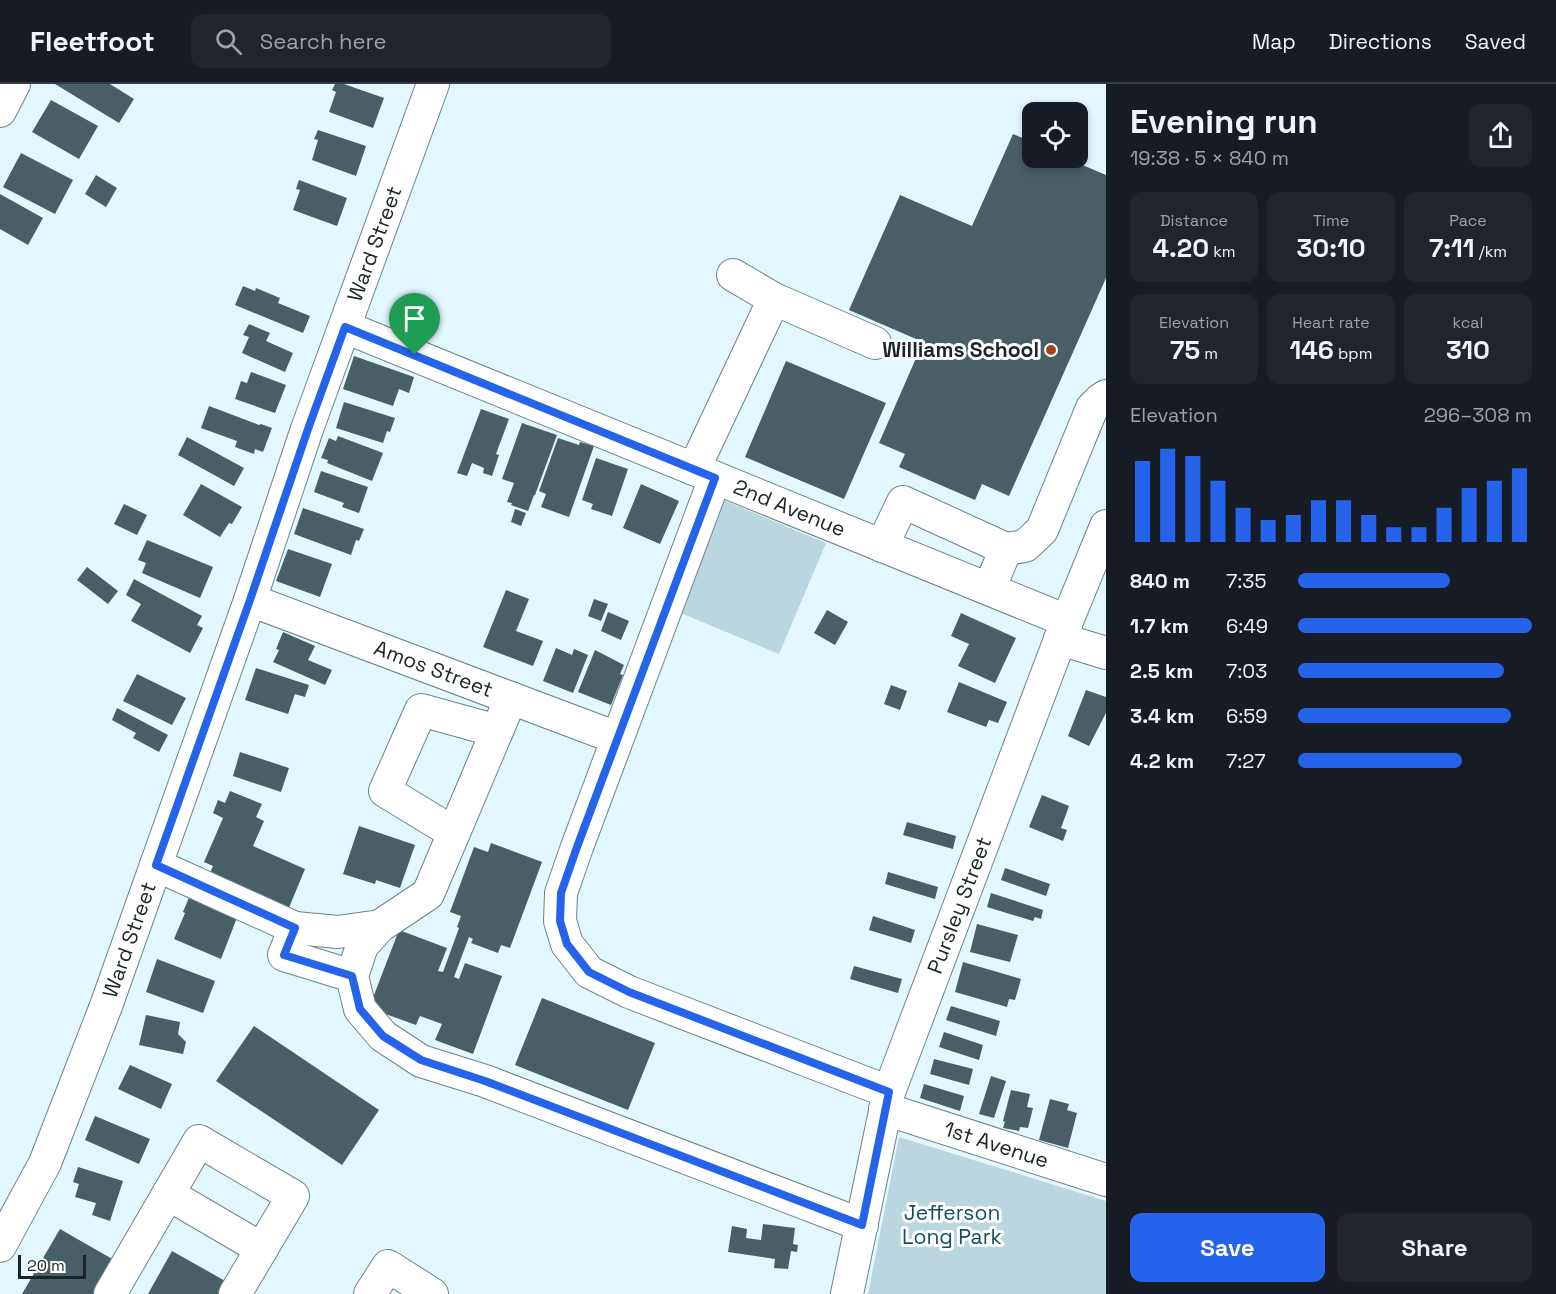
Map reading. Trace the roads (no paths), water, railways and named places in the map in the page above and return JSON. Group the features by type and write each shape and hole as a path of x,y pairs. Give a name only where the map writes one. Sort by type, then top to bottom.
{"street":[{"path":"0,111 14,84"},
{"name":"Ward Street","path":"0,1246 45,1162 106,1006 308,429 433,84"},
{"path":"733,275 774,299 875,343"},
{"name":"1st Avenue","path":"774,299 705,473 617,738 561,893 560,921 567,944 589,972 629,992 887,1101 1106,1180"},
{"name":"2nd Avenue","path":"345,327 989,589 1106,653"},
{"path":"882,546 903,502 1006,549 1025,546 1042,530 1092,408 1106,396"},
{"name":"Pursley Street","path":"847,1294 887,1101 1063,630 1106,526"},
{"path":"989,589 1006,549"},
{"name":"Amos Street","path":"250,600 617,738"},
{"path":"511,698 428,894 380,926 362,945 352,976 360,1009 383,1036 421,1060 485,1081 862,1225"},
{"path":"454,833 386,791 421,710 497,731"},
{"path":"156,865 295,928 339,932 380,926"},
{"path":"295,928 284,955 352,976"},
{"path":"110,1294 200,1141 293,1196 235,1294"},
{"path":"168,1194 262,1249"},
{"path":"370,1294 388,1266 432,1294"}],"place":[{"name":"Williams School","path":"1051,350"}],"park label":[{"name":"Jefferson Long Park","path":"952,1225"}]}
